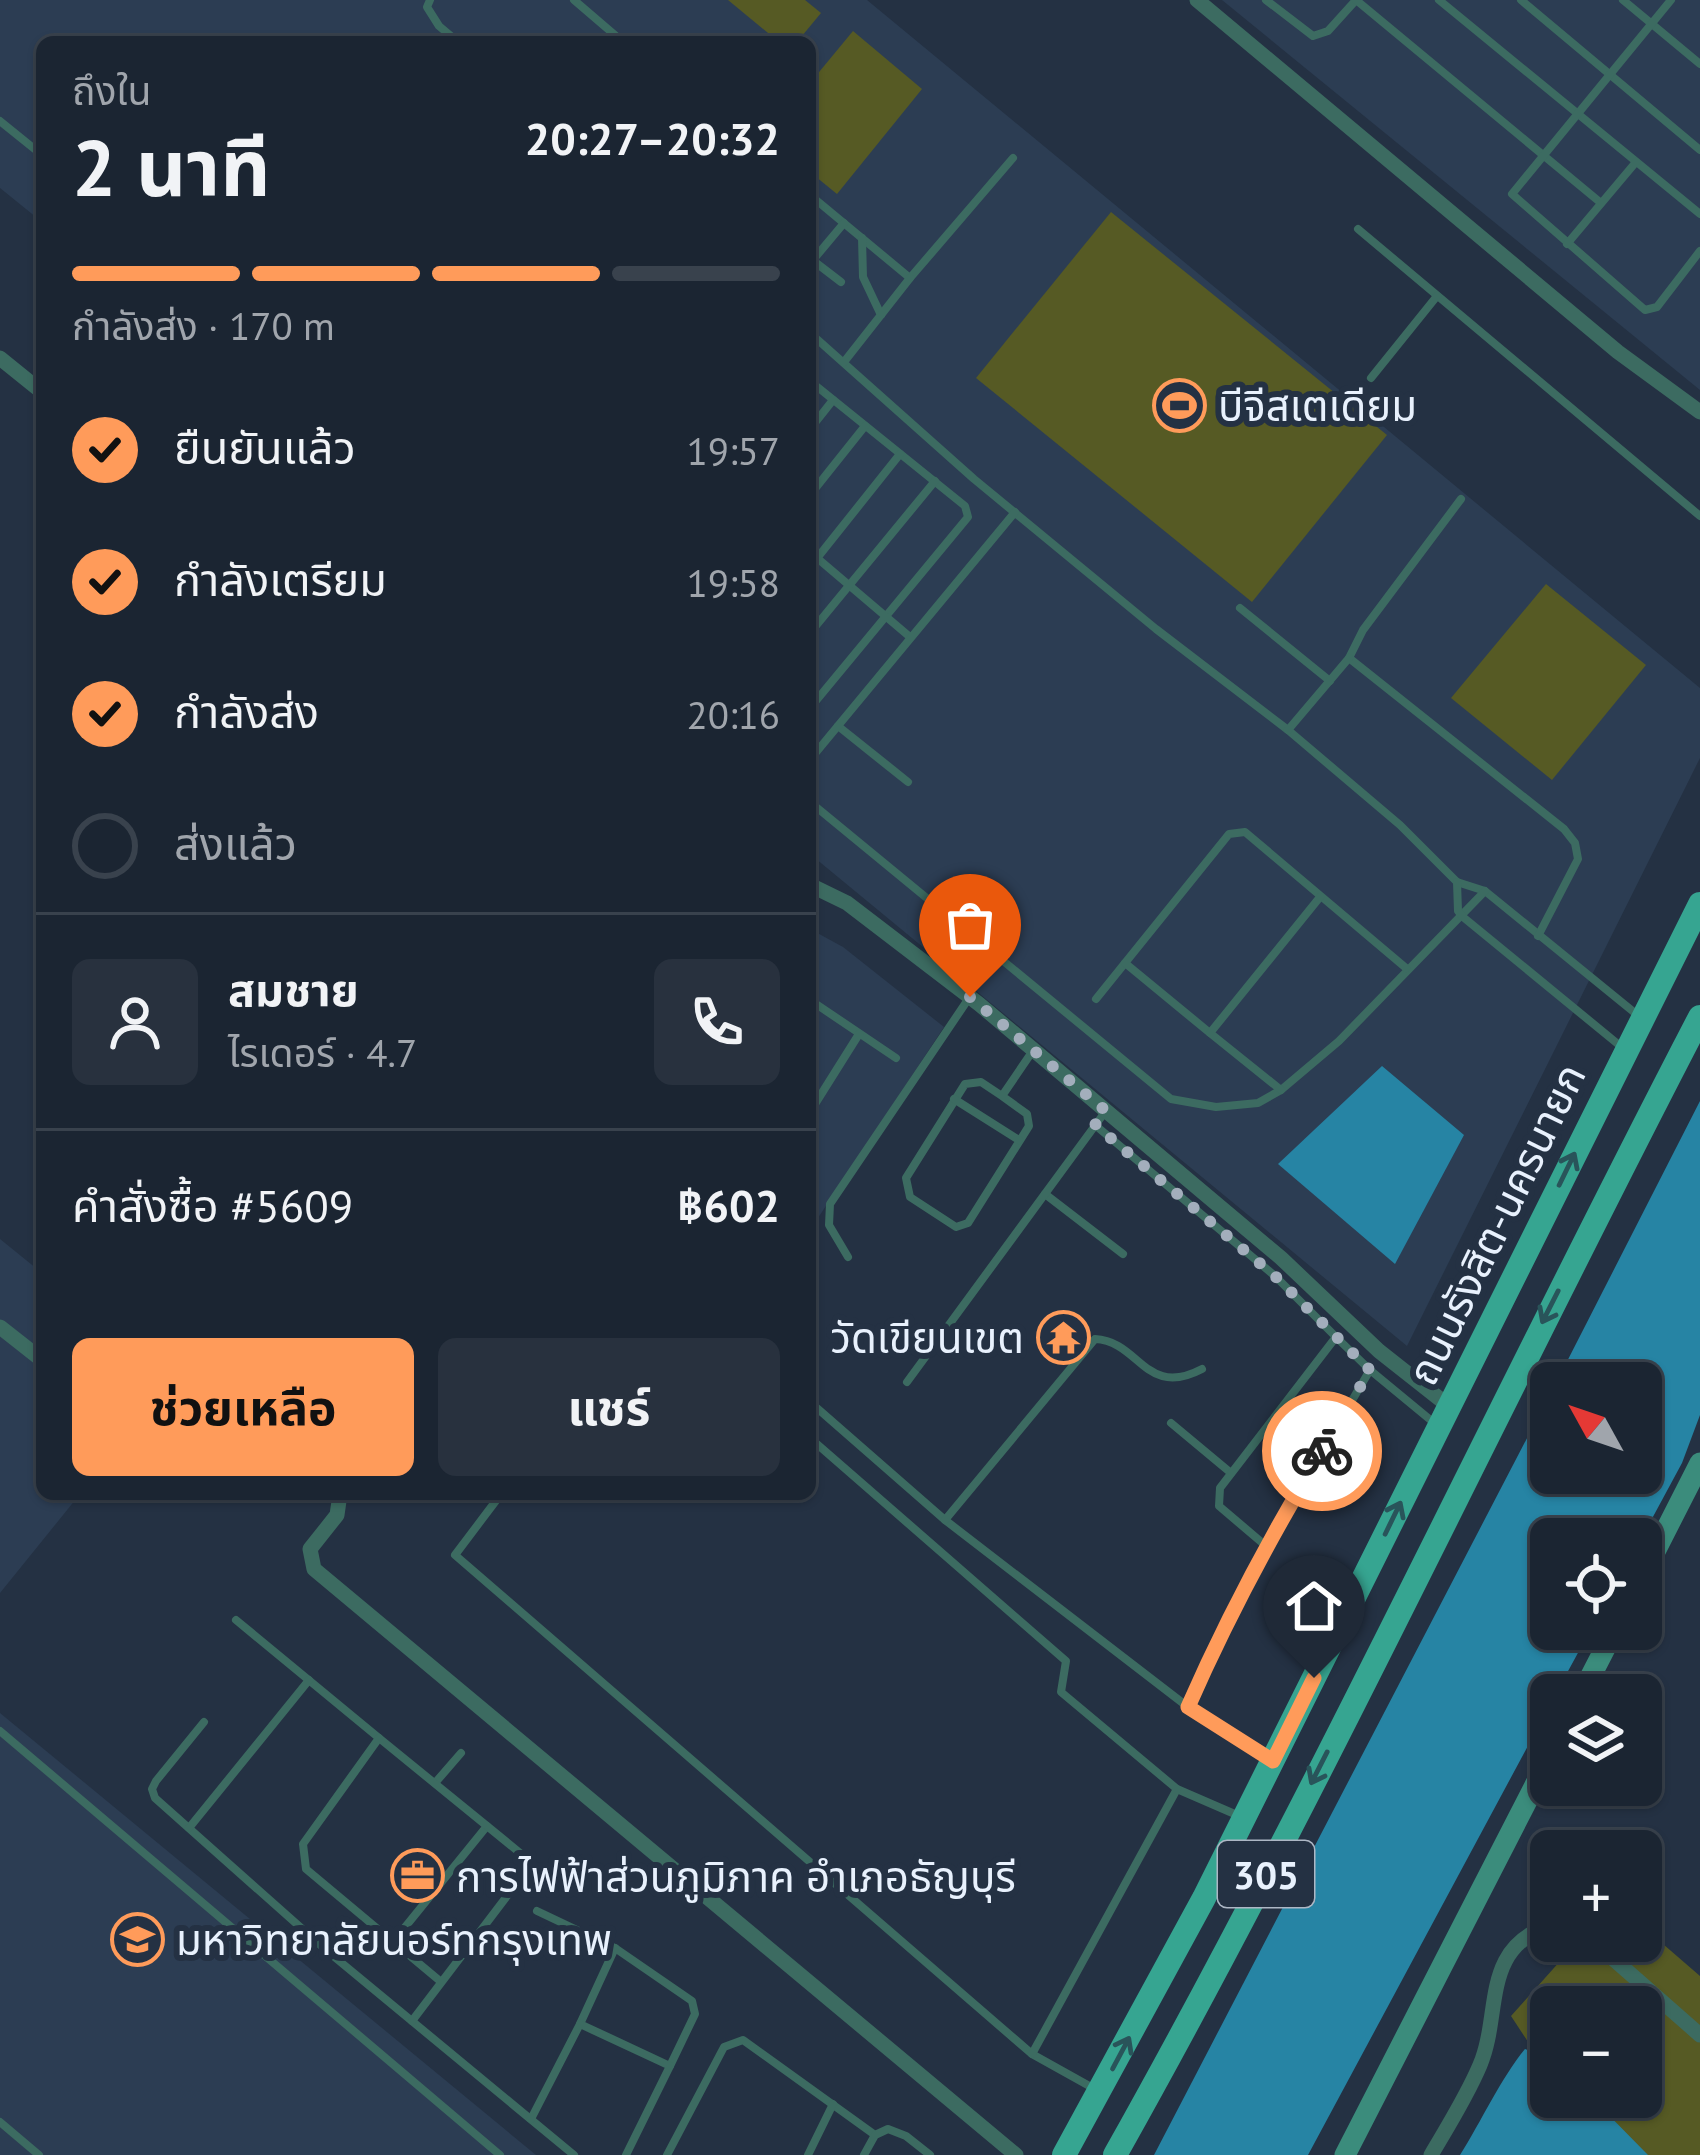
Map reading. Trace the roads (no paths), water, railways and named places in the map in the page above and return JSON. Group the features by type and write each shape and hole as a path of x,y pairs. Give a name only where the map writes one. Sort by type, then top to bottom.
{"main road":[{"name":"ถนนรังสิต-นครนายก","path":"1064,2155 1273,1761 1641,1018 1687,954 1700,904"},
{"name":"ถนนรังสิต-นครนายก","path":"1115,2155 1257,1891 1700,1017"}],"street":[{"path":"1197,0 1618,352 1700,412"},
{"path":"0,358 36,387"},
{"path":"816,888 848,904 970,997 1033,1050 1101,1118 1281,1258 1444,1417"},
{"path":"0,1327 36,1355"},
{"path":"1662,1538 1700,1463"},
{"path":"339,1500 337,1515 310,1549 314,1569 1016,2155"},
{"path":"1345,2155 1530,1795"},
{"path":"1431,2155 1481,2062 1497,1974 1530,1935"},
{"path":"1617,1962 1700,2035"}],"lane":[{"path":"430,0 427,7 451,36"},
{"path":"574,0 613,36"},
{"path":"1265,0 1313,36 1328,31 1356,0 1601,203"},
{"path":"1439,0 1700,214"},
{"path":"1521,0 1700,150"},
{"path":"1623,0 1700,64"},
{"path":"1671,0 1512,194 1651,311 1700,251"},
{"path":"0,121 36,150"},
{"path":"844,362 1013,158"},
{"path":"1567,244 1636,162"},
{"path":"816,201 910,278"},
{"path":"816,254 844,223"},
{"path":"1358,229 1700,516"},
{"path":"862,238 863,277 881,316"},
{"path":"816,262 841,282"},
{"path":"1371,378 1437,296"},
{"path":"816,338 1015,512 1288,730 1457,882 1485,891 1641,1018"},
{"path":"816,386 965,506 968,517 816,701"},
{"path":"816,421 833,400"},
{"path":"816,487 865,426"},
{"path":"816,554 900,454"},
{"path":"816,626 935,481"},
{"path":"1288,730 1349,658 1363,630 1461,499"},
{"path":"816,752 1015,512"},
{"path":"816,562 910,637"},
{"path":"1240,608 1330,681"},
{"path":"1349,658 1575,843 1578,859 1538,935"},
{"path":"838,726 908,782"},
{"path":"816,807 1171,1099 1216,1107 1258,1103 1281,1090 1339,1041 1485,891"},
{"path":"1096,999 1237,830 1406,968"},
{"path":"1457,882 1458,911 1463,917 1626,1050"},
{"path":"1210,1033 1320,897"},
{"path":"1125,964 1281,1090"},
{"path":"848,1257 829,1225 830,1204 970,997"},
{"path":"816,1004 896,1058"},
{"path":"816,1103 860,1034"},
{"path":"1002,1096 1033,1050"},
{"path":"974,1081 1002,1096 1030,1120 968,1223 956,1227 910,1197 905,1187 927,1140 965,1084 974,1081"},
{"path":"954,1099 1019,1141"},
{"path":"908,1382 1101,1118 1275,1276 1370,1370 1444,1417"},
{"path":"1045,1194 1123,1254"},
{"path":"1266,1546 1219,1506 1216,1497 1336,1337"},
{"path":"945,1520 1095,1339 1106,1340 1173,1380 1202,1369"},
{"path":"1188,1707 1215,1643 1266,1546 1370,1370"},
{"path":"816,1407 945,1520 1188,1707 1273,1761"},
{"path":"1171,1423 1231,1473"},
{"path":"816,1443 1066,1661 1061,1692 1177,1790 1244,1818"},
{"path":"496,1500 455,1555 1032,2054 1100,2091"},
{"path":"236,1620 525,1857 526,1871 412,2021"},
{"path":"189,1828 309,1681"},
{"path":"204,1722 152,1789 154,1798 574,2155"},
{"path":"0,1731 500,2155"},
{"path":"379,1738 303,1844 306,1869 440,1981"},
{"path":"436,1783 461,1753"},
{"path":"1032,2054 1177,1790"},
{"path":"393,1942 488,1826"},
{"path":"537,1911 615,1948 696,2007 626,2155"},
{"path":"531,2120 615,1948"},
{"path":"580,2024 670,2066"},
{"path":"667,2155 724,2047 743,2040 875,2135"},
{"path":"808,2155 833,2104"},
{"path":"0,2122 39,2155"},
{"path":"864,2155 875,2135 888,2129 930,2155"}],"water":[{"path":"1382,1066 1464,1135 1395,1264 1278,1164"},
{"path":"1700,1101 1700,1415 1682,1463 1652,1518 1530,1518 1530,1650 1580,1650 1566,1674 1530,1674 1530,1742 1308,2155 1154,2155 1530,1432 1530,1494 1662,1494 1662,1362 1567,1362"},
{"path":"1525,2049 1530,2051 1530,2118 1612,2118 1648,2155 1460,2155"}],"place":[{"name":"บีจีสเตเดียม","path":"1179,405"},
{"name":"วัดเขียนเขต","path":"1063,1337"},
{"name":"การไฟฟ้าส่วนภูมิภาค อำเภอธัญบุรี","path":"417,1876"},
{"name":"มหาวิทยาลัยนอร์ทกรุงเทพ","path":"137,1939"}]}
